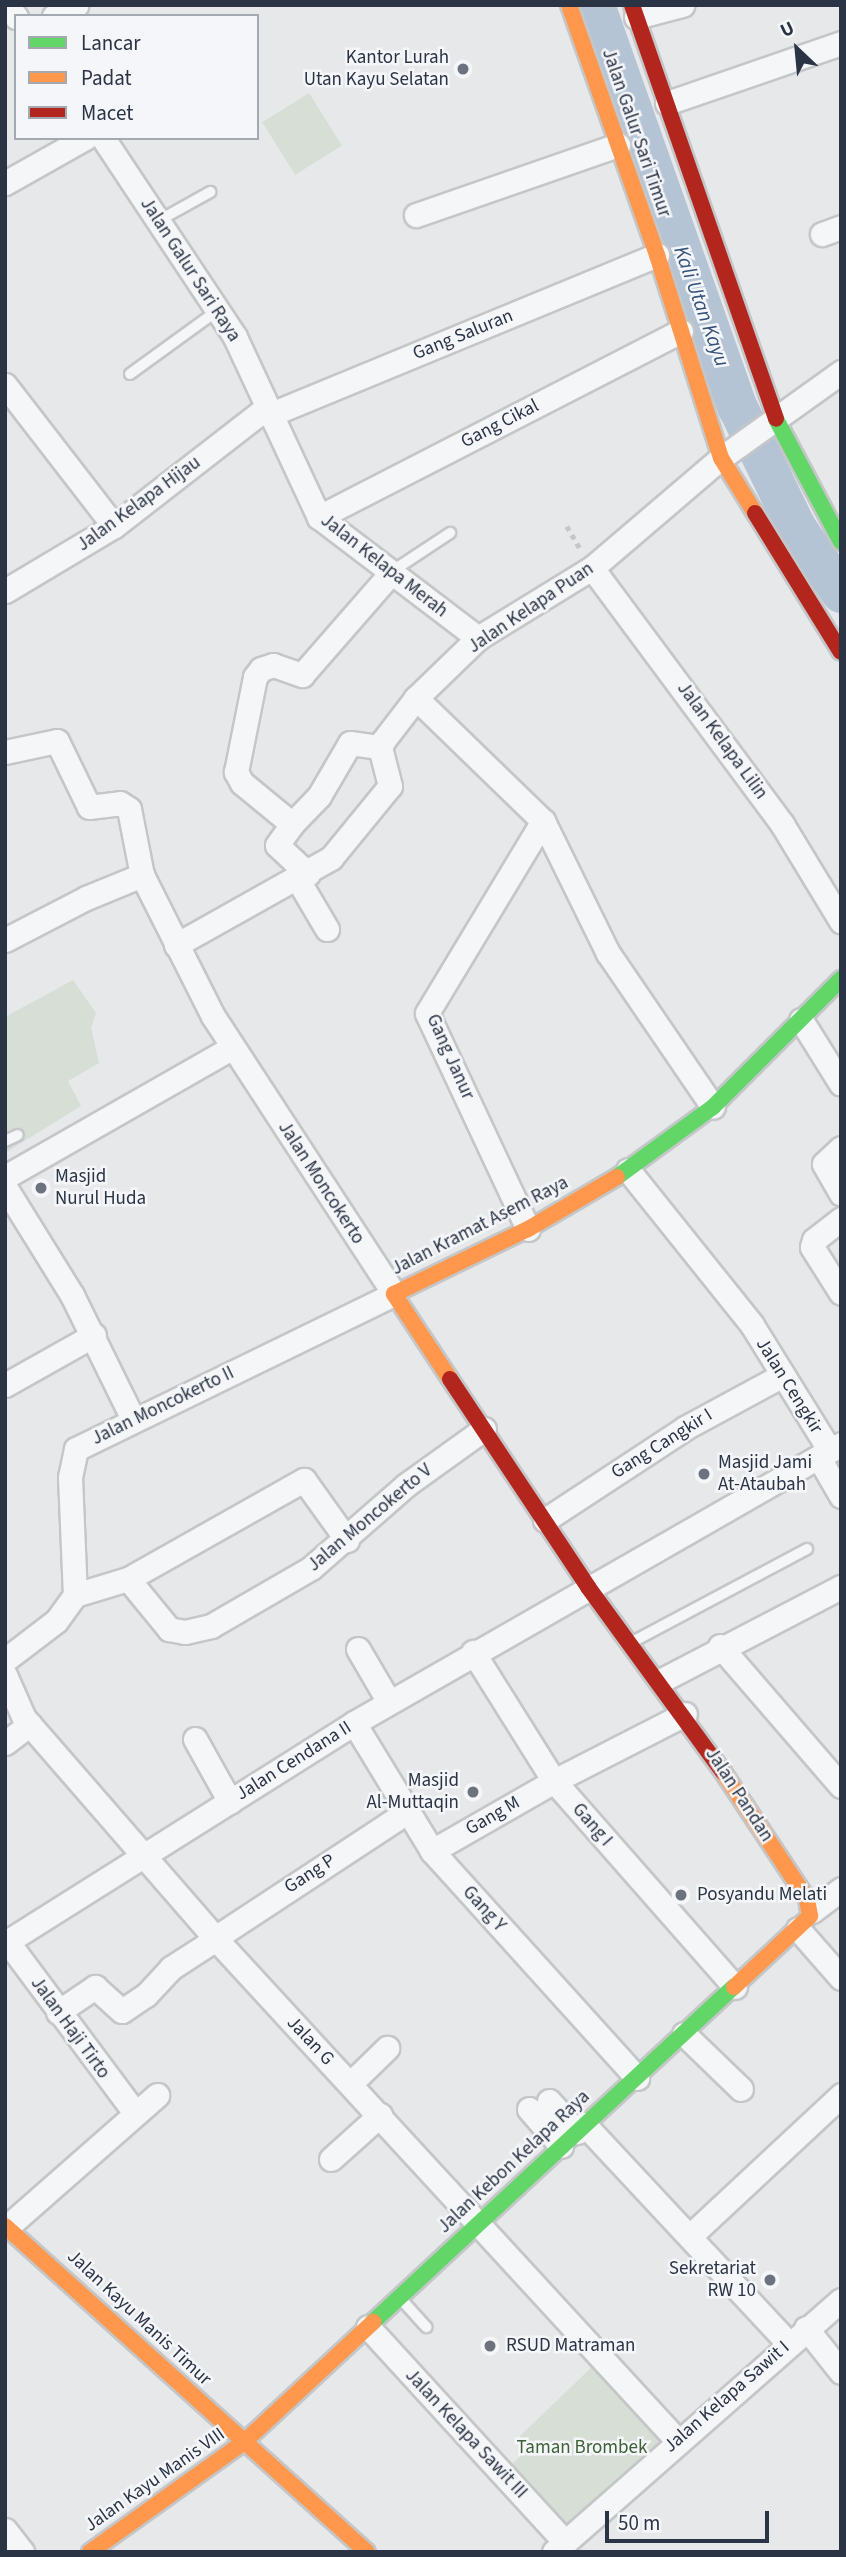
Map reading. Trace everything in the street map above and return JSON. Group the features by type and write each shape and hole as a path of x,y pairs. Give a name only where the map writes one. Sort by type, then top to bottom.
{"street":[{"path":"58,14 77,5"},
{"name":"Jalan Galur Sari Timur","path":"569,5 724,456 841,652"},
{"path":"634,11 682,5"},
{"name":"Jalan Galur Sari Timur","path":"634,11 667,103 771,423 841,542"},
{"path":"667,103 841,43"},
{"path":"5,183 81,140"},
{"name":"Jalan Galur Sari Raya","path":"104,140 218,310 244,354 268,414"},
{"path":"416,215 618,145"},
{"name":"Gang Saluran","path":"268,414 657,255"},
{"name":"Gang Cikal","path":"319,517 681,331"},
{"name":"Jalan Kelapa Puan","path":"380,747 416,698 478,638 592,568 724,456 841,372"},
{"path":"5,385 111,528"},
{"name":"Jalan Kelapa Merah","path":"268,414 319,517 478,638"},
{"name":"Jalan Kelapa Hijau","path":"5,591 111,528 268,414"},
{"name":"Jalan Kelapa Lilin","path":"592,568 782,824 841,921"},
{"path":"292,824 242,783 236,772 256,677 261,669 277,665 295,676 302,675 391,573"},
{"path":"416,698 543,821 607,953 713,1107"},
{"name":"Jalan Moncokerto","path":"5,752 61,743 89,807 120,803 129,808 142,875 231,1048 588,1587"},
{"path":"176,945 303,877 348,842 390,786 380,747 350,743 318,796 277,845 303,877 327,929"},
{"name":"Gang Janur","path":"528,1229 427,1013 543,821"},
{"path":"5,940 86,898 142,875"},
{"name":"Jalan Kramat Asem Raya","path":"394,1294 528,1229 628,1170 713,1107 841,979"},
{"path":"801,1020 841,1084"},
{"path":"5,1177 231,1048"},
{"path":"841,1149 824,1164 841,1193"},
{"name":"Jalan Cengkir","path":"588,1587 830,1451 752,1325 628,1170"},
{"path":"5,1186 94,1335 133,1419"},
{"path":"841,1219 814,1240 812,1247 841,1293"},
{"name":"Jalan Moncokerto II","path":"75,1595 71,1457 76,1449 394,1294"},
{"path":"5,1385 94,1335"},
{"name":"Gang Cangkir I","path":"545,1520 685,1427 783,1374"},
{"name":"Jalan Moncokerto V","path":"128,1579 169,1629 195,1631 277,1589 347,1540 406,1485 484,1429"},
{"path":"830,1451 841,1496"},
{"path":"5,1660 56,1621 75,1595 128,1579 304,1480 347,1540"},
{"name":"Jalan Pandan","path":"588,1587 662,1680 685,1714 805,1920"},
{"name":"Jalan Cendana II","path":"6,1942 354,1723 476,1657 588,1587"},
{"path":"662,1680 720,1646 841,1587"},
{"path":"720,1646 841,1786"},
{"path":"358,1649 389,1702"},
{"name":"Gang I","path":"476,1657 554,1781 730,1980"},
{"name":"Jalan G","path":"5,1675 16,1705 30,1724 146,1855 211,1941 380,2115 677,2440"},
{"name":"Gang M","path":"432,1851 554,1781 685,1714"},
{"name":"Gang Y","path":"354,1723 432,1851 637,2078"},
{"path":"5,1743 30,1724"},
{"path":"195,1739 230,1802"},
{"name":"Gang P","path":"58,2012 91,1988 118,2011 127,2009 171,1968 407,1812"},
{"path":"841,1888 805,1920 841,1978"},
{"name":"Jalan Kebon Kelapa Raya","path":"243,2443 684,2034 730,1980 805,1920"},
{"name":"Jalan Haji Tirto","path":"6,1942 135,2113"},
{"path":"684,2034 741,2089"},
{"path":"350,2084 387,2048"},
{"path":"5,2256 12,2231 156,2095"},
{"path":"690,2236 841,2095"},
{"path":"539,2105 690,2236 797,2336 841,2372"},
{"path":"331,2159 380,2115"},
{"name":"Jalan Kayu Manis Timur","path":"12,2231 243,2443 367,2552"},
{"name":"Jalan Kelapa Sawit I","path":"559,2547 677,2440 841,2300"},
{"name":"Jalan Kelapa Sawit III","path":"368,2326 559,2547"},
{"name":"Jalan Kayu Manis VIII","path":"90,2552 243,2443"},
{"path":"5,2530 22,2552"}],"lane":[{"path":"158,221 210,192"},
{"path":"130,374 218,310"},
{"path":"391,573 450,533"},
{"path":"5,1141 18,1135"},
{"path":"632,1643 807,1549"},
{"path":"399,2297 426,2327"}],"green space":[{"path":"309,93 342,146 295,175 262,122"},
{"path":"73,980 96,1013 91,1028 99,1063 68,1081 81,1106 5,1153 5,1017"},
{"name":"Taman Brombek","path":"595,2364 666,2438 570,2530 509,2467 530,2447 520,2436"}],"waterway":[{"name":"Kali Utan Kayu","path":"595,5 738,408 796,527 841,593"}],"traffic: fast":[{"path":"776,419 841,542"},
{"path":"617,1177 713,1107 841,979"},
{"path":"373,2322 734,1987"}],"traffic: slow":[{"path":"569,5 657,255 721,458 755,513"},
{"path":"450,1379 394,1294 528,1229 617,1177"},
{"path":"723,1772 807,1899 810,1916 734,1987"},
{"path":"5,2226 367,2552"},
{"path":"90,2552 243,2443 373,2322"}],"traffic: jam":[{"path":"632,5 776,419"},
{"path":"755,513 841,652"},
{"path":"450,1379 588,1587 723,1772"}],"place":[{"name":"Kantor Lurah Utan Kayu Selatan","path":"463,69"},
{"name":"Masjid Nurul Huda","path":"41,1188"},
{"name":"Masjid Jami At-Ataubah","path":"704,1474"},
{"name":"Masjid Al-Muttaqin","path":"473,1792"},
{"name":"Posyandu Melati","path":"681,1895"},
{"name":"Sekretariat RW 10","path":"770,2280"},
{"name":"RSUD Matraman","path":"490,2346"}]}
